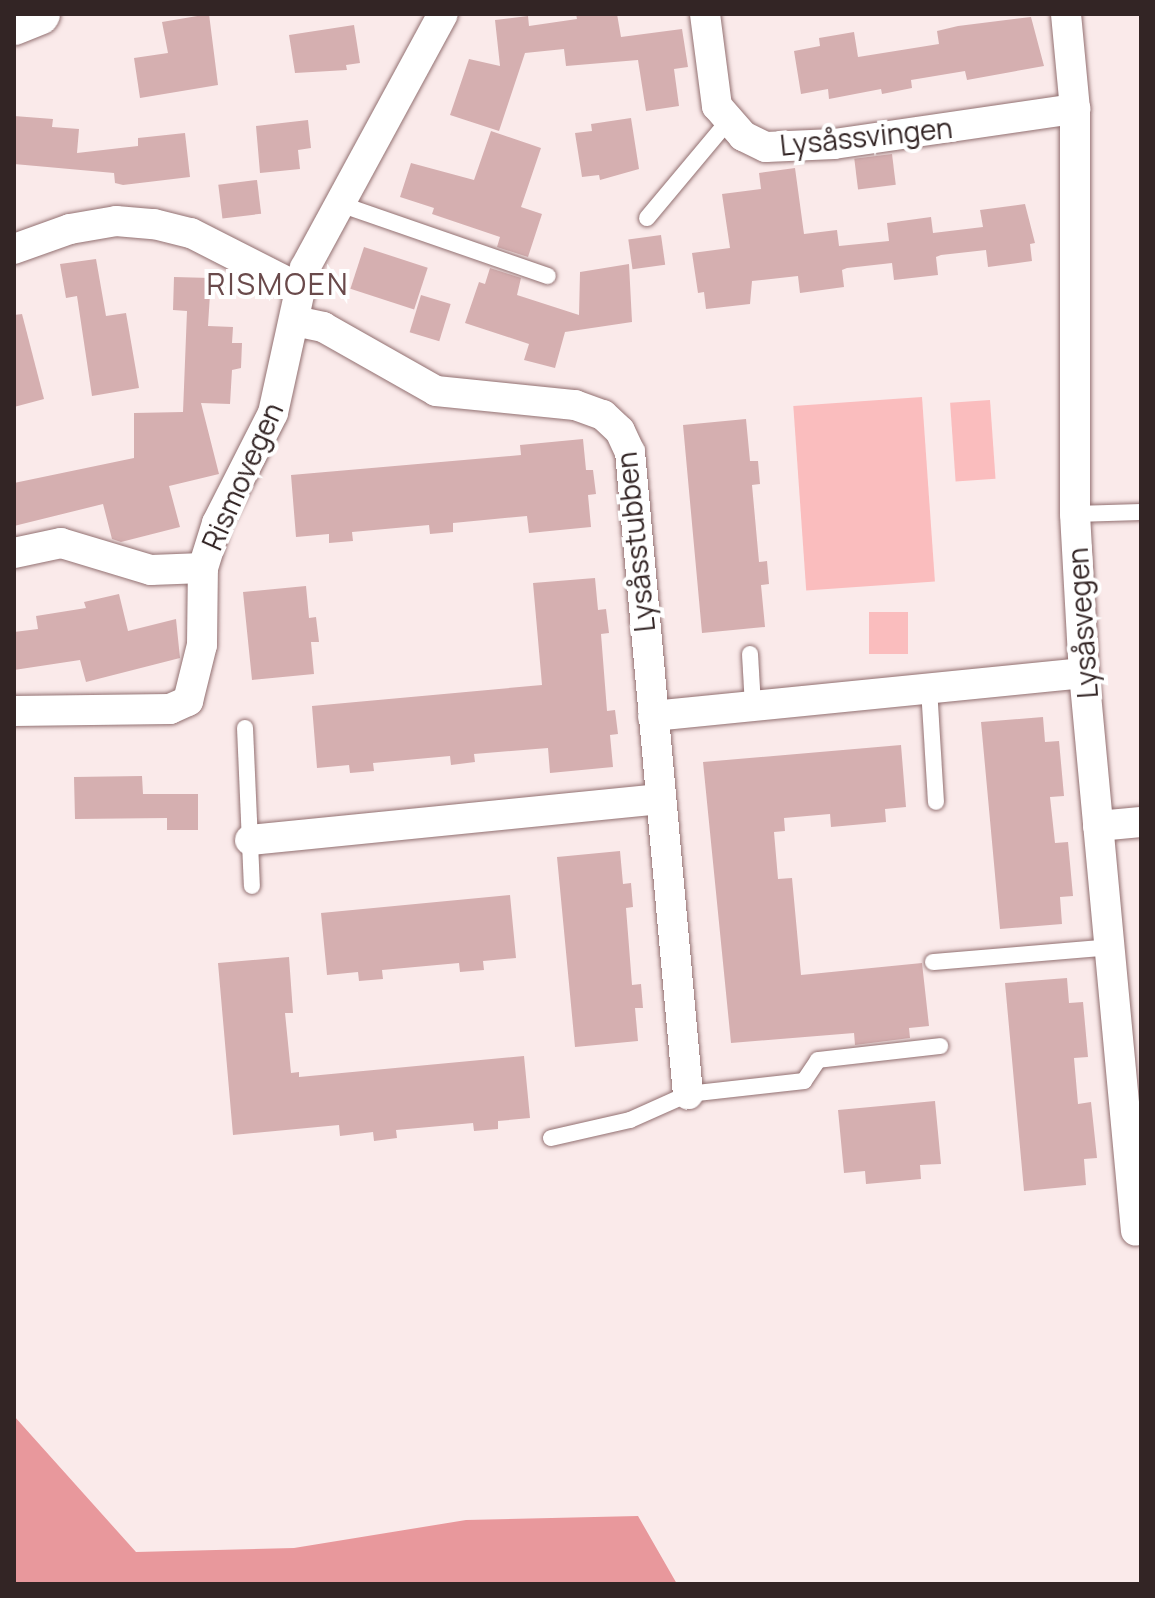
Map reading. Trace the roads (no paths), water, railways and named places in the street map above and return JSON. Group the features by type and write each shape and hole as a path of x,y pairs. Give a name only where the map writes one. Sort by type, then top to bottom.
{"main road":[{"path":"14,24 39,14"}],"street":[{"name":"Rismovegen","path":"14,711 158,710 188,701 202,645 203,568 217,523 273,413 305,268 337,203 443,14"},
{"path":"705,14 717,106 728,121"},
{"name":"Lysåsvegen","path":"1066,14 1075,109 1075,514 1084,673 1110,947 1133,1107 1136,1231"},
{"name":"Lysåssvingen","path":"728,121 766,147 790,148 1075,109"},
{"path":"14,249 70,229 116,221 154,224 191,233 301,289"},
{"name":"Lysåsstubben","path":"295,321 323,327 436,391 575,405 603,415 620,431 630,452 658,799 688,1094"},
{"path":"14,553 61,543 151,570 203,568"},
{"path":"653,716 1084,673"},
{"path":"250,840 658,799"},
{"path":"1098,826 1141,822"}],"lane":[{"path":"647,218 728,121"},
{"path":"337,203 548,276"},
{"path":"1075,514 1141,512"},
{"path":"750,654 753,706"},
{"path":"929,688 936,802"},
{"path":"245,728 252,886"},
{"path":"933,962 1110,947"},
{"path":"551,1138 630,1120 688,1094 804,1081 818,1060 940,1046"}],"district":[{"name":"RISMOEN","path":"278,284"}]}
